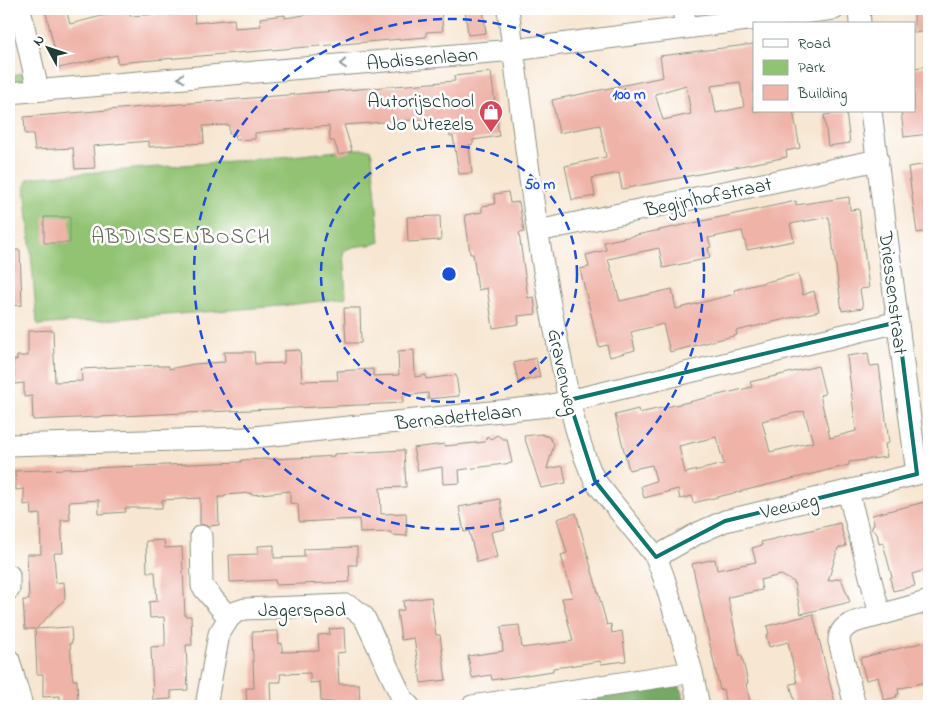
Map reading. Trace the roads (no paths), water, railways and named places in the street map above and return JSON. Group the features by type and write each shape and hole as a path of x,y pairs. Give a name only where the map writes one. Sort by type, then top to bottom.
{"street":[{"path":"20,9 38,90"},
{"name":"Gravenweg","path":"508,9 524,136 552,319 569,400 584,455 595,481 656,557 692,672 699,706"},
{"name":"Abdissenlaan","path":"9,93 514,50 685,19 834,9"},
{"path":"858,9 860,22"},
{"name":"Driessenstraat","path":"871,112 898,322 923,472"},
{"name":"Begijnhofstraat","path":"538,231 878,160"},
{"name":"Bernadettelaan","path":"9,445 244,438 548,406 898,322"},
{"name":"Veeweg","path":"656,557 698,533 725,521 923,472"},
{"path":"848,491 880,615"},
{"name":"Jagerspad","path":"201,536 202,586 229,618"},
{"path":"9,575 9,589"},
{"path":"855,706 839,641 839,635 845,626 929,602"},
{"name":"Jagerspad","path":"206,706 219,634 229,618 236,612 244,609 346,606 353,608 364,617 402,700 409,706"},
{"path":"9,660 22,706"},
{"path":"472,706 692,672"}],"place":[{"name":"Autorijschool Jo Wtezels","path":"491,133"}],"district":[{"name":"ABDISSENBOSCH","path":"181,236"}]}
